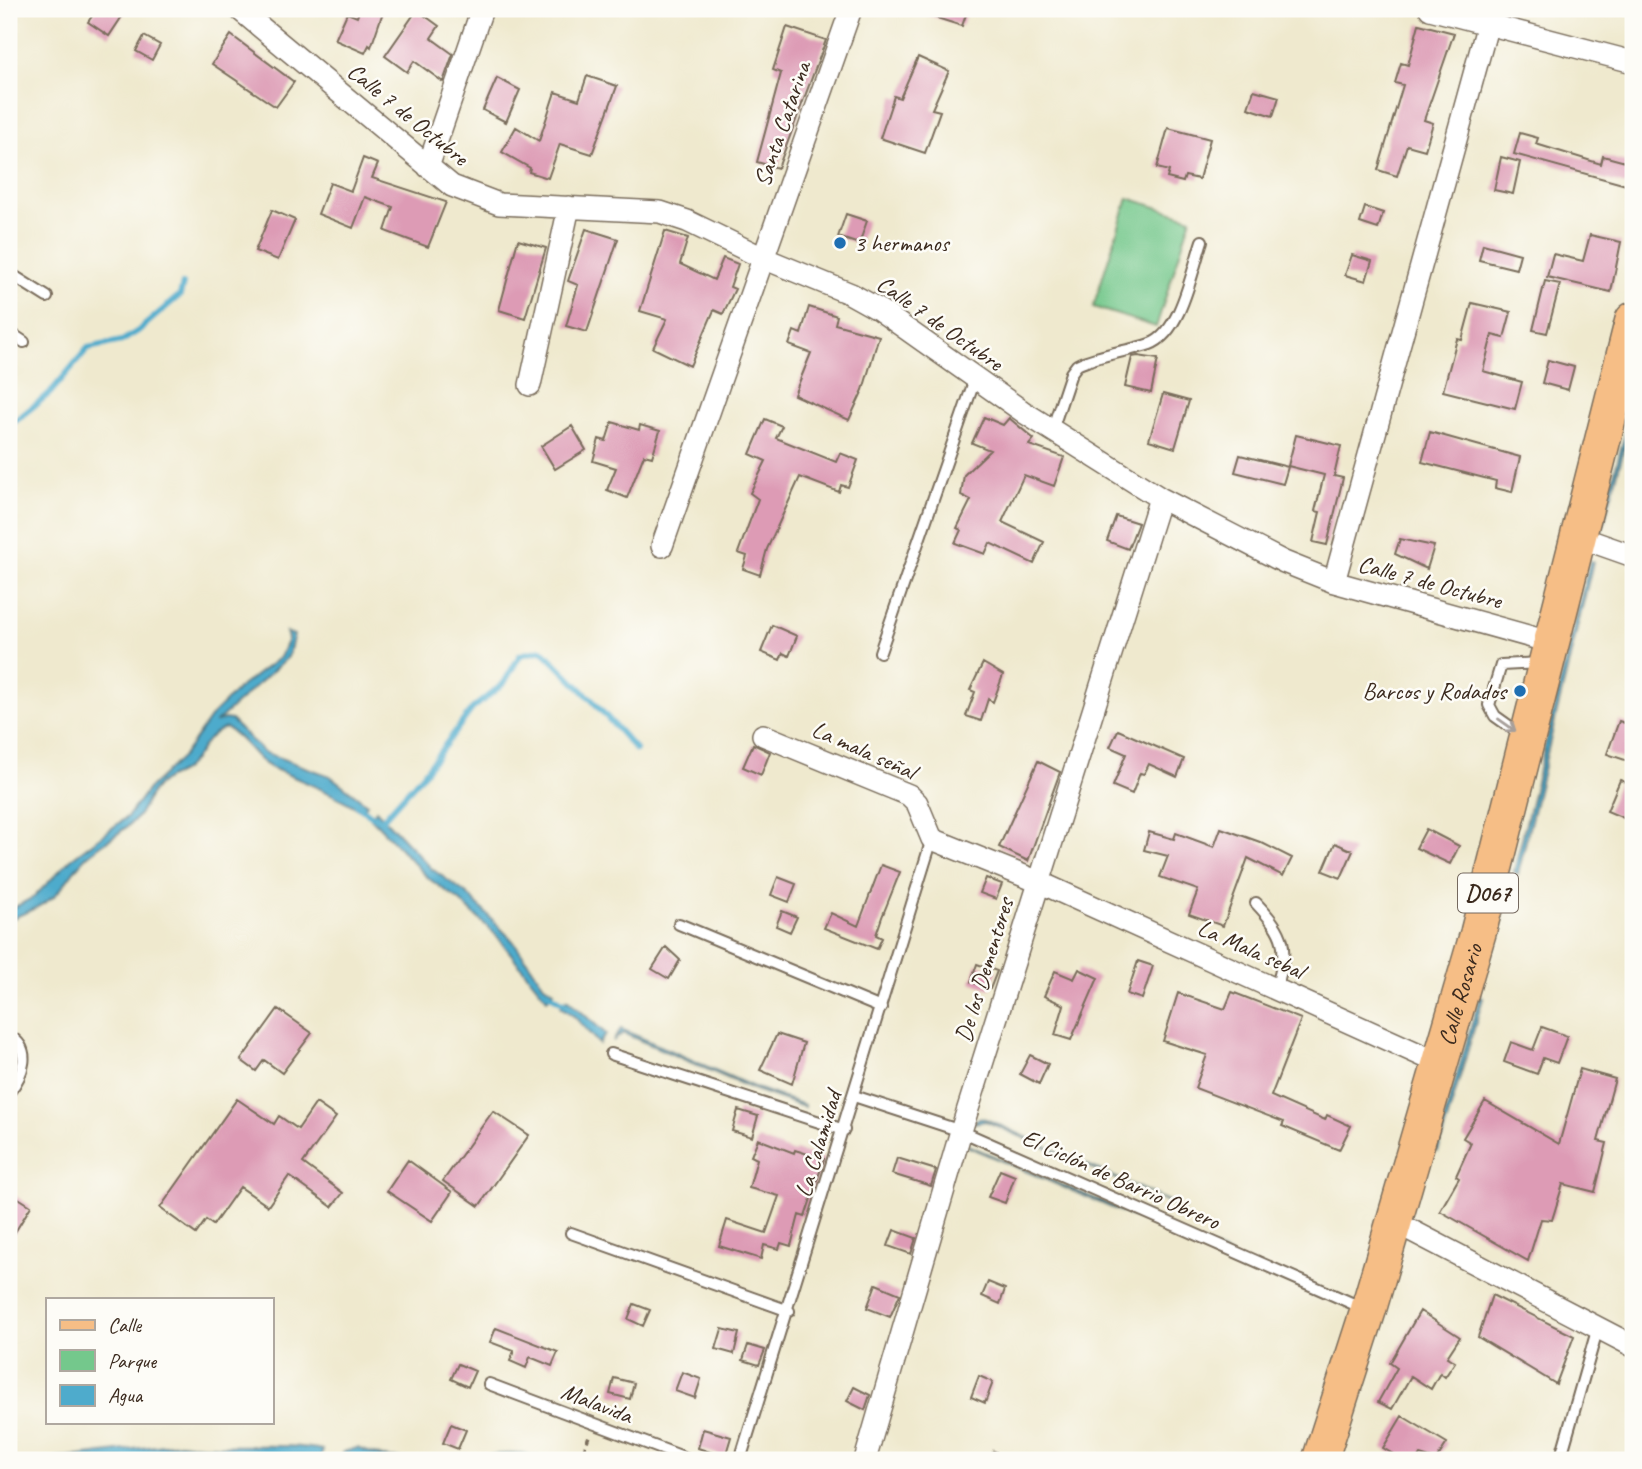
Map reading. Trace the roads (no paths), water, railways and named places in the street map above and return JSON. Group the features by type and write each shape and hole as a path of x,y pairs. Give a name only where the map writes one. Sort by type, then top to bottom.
{"main road":[{"name":"Calle Rosario","path":"1320,1460 1368,1311 1441,1064 1528,740 1633,320"}],"street":[{"name":"Calle 7 de Octubre","path":"239,9 452,186 499,204 674,215 763,258 851,294 878,309 975,379 1160,498 1284,562 1334,582 1550,653"},
{"path":"428,167 482,9"},
{"name":"Santa Catarina","path":"662,546 851,9"},
{"path":"1430,9 1490,17 1633,62"},
{"path":"1334,582 1490,17"},
{"path":"530,385 569,207"},
{"name":"De los Dementores","path":"865,1460 961,1131 1160,498"},
{"path":"1578,537 1633,556"},
{"name":"La mala señal","path":"763,735 900,789 917,803 932,839"},
{"path":"932,839 1039,882"},
{"name":"La Mala sebal","path":"1039,882 1441,1064"},
{"path":"1393,1221 1633,1346"}],"lane":[{"path":"1052,430 1071,373 1077,365 1152,343 1164,337 1174,325 1202,241"},
{"path":"9,273 47,297"},
{"path":"9,332 24,342"},
{"path":"880,652 975,379"},
{"path":"1528,740 1490,711 1492,693 1501,665 1550,653"},
{"name":"La Calamidad","path":"740,1460 789,1311 932,839"},
{"path":"1256,903 1275,923 1284,940 1284,964 1276,989"},
{"path":"679,924 881,1008"},
{"path":"9,1036 22,1047 25,1061 18,1081 9,1092"},
{"path":"611,1054 844,1130"},
{"name":"El Ciclón de Barrio Obrero","path":"854,1096 961,1131 1368,1311"},
{"path":"571,1233 789,1311"},
{"path":"1560,1460 1598,1327"},
{"name":"Malavida","path":"489,1384 691,1460"}],"water":[{"path":"1633,404 1633,416 1602,530 1599,530"},
{"path":"1590,561 1593,562 1518,874 1514,872"},
{"path":"286,632 294,635 288,657 215,723 224,719 231,720 263,752 330,776 367,804 362,811 265,764 226,728 213,735 183,770 159,785 133,822 87,856 55,895 36,908 9,920 9,910 34,897 71,859 128,816 148,789 183,756 212,715 239,688 280,657 288,639"},
{"path":"376,810 432,869 467,894 513,941 544,985 554,991 547,999 495,934 460,901 428,878 371,818"},
{"path":"1480,996 1483,998 1438,1152 1435,1150"},
{"path":"567,999 606,1034 599,1044 575,1017 561,1007"},
{"path":"621,1029 804,1107 755,1090 623,1033 613,1041"},
{"path":"979,1118 986,1119 1185,1209 986,1121 973,1123"},
{"path":"967,1146 1230,1255 1229,1258"},
{"path":"180,1443 287,1446 323,1450 320,1460 242,1460 192,1455 159,1460 48,1460"},
{"path":"357,1448 382,1457 414,1460 341,1460 343,1452"},
{"path":"521,1453 543,1458 577,1459 577,1460 414,1460"}],"waterway":[{"path":"9,426 50,393 88,348 122,341 138,331 180,295 183,284"},
{"path":"381,821 425,772 472,709 504,683 520,655 542,650 591,699 636,750"},
{"path":"357,805 377,819"},
{"path":"545,991 568,1006"}],"place":[{"name":"3 hermanos","path":"840,243"},
{"name":"Barcos y Rodados","path":"1520,691"}]}
